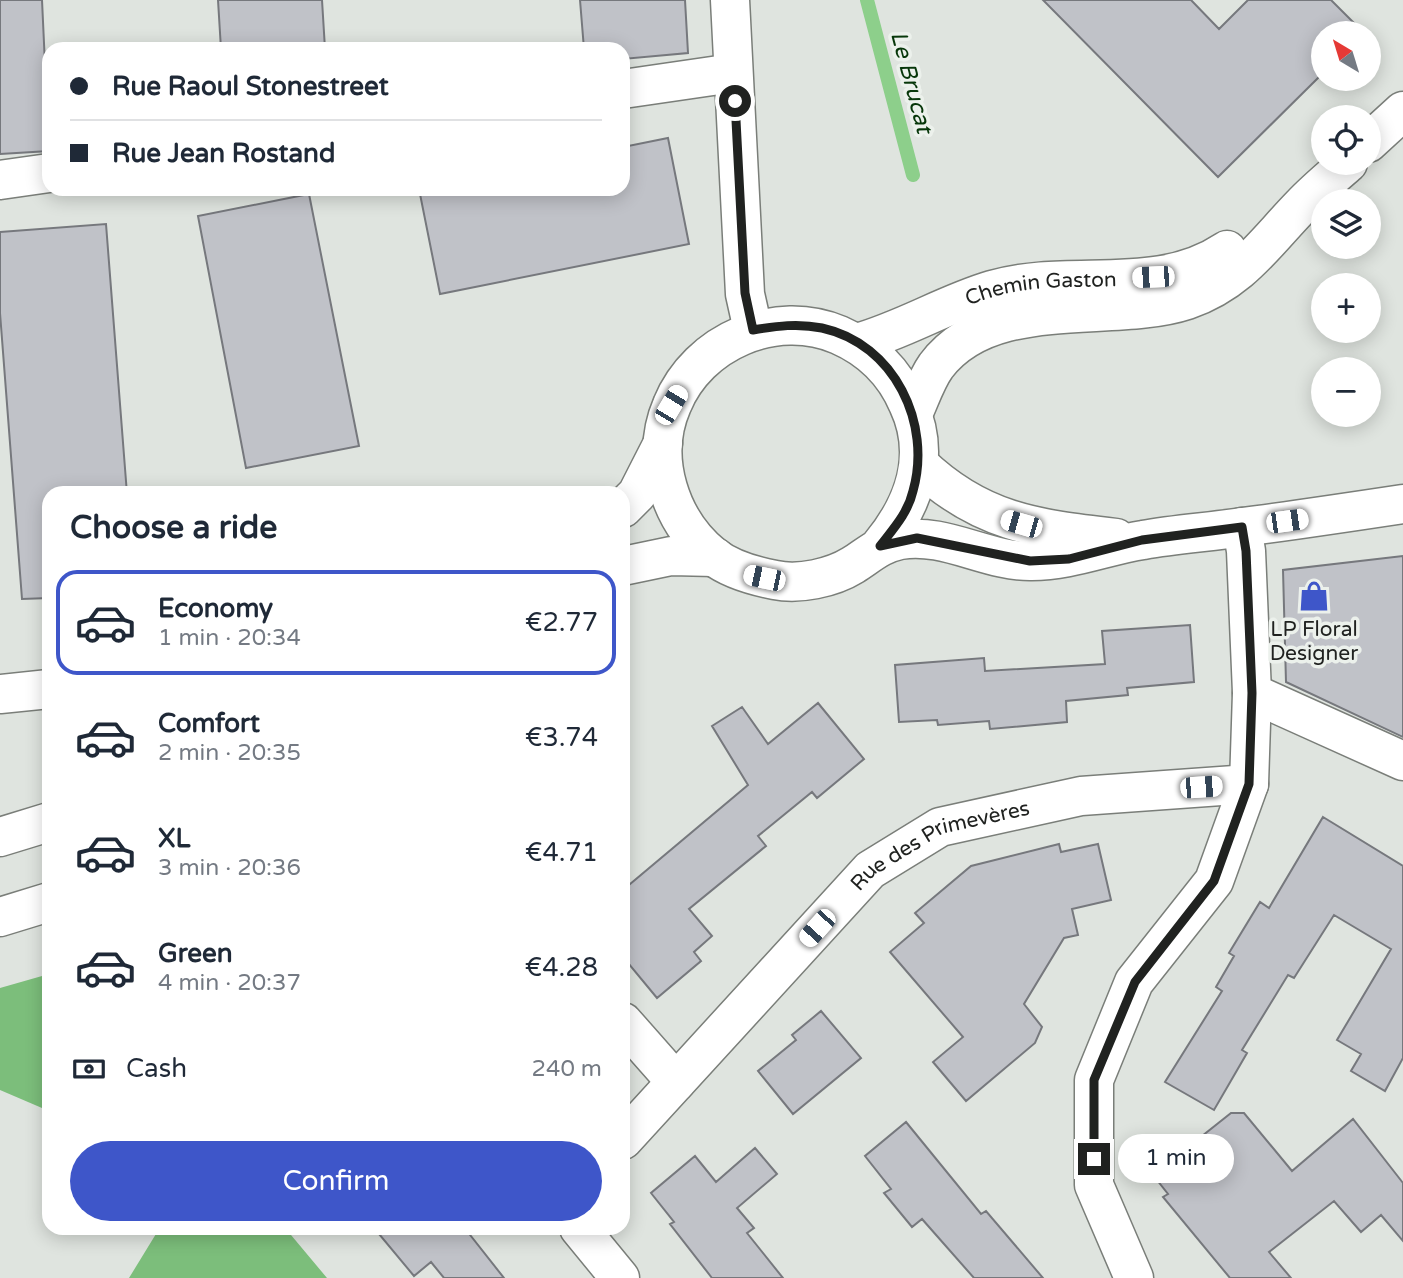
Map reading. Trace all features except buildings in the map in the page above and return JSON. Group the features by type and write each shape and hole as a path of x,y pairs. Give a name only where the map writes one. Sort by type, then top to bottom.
{"street":[{"path":"730,0 745,293 753,330"},
{"path":"630,88 733,73"},
{"path":"1381,131 1403,111"},
{"path":"0,180 42,174"},
{"name":"Chemin Gaston","path":"913,414 936,366 968,339 1010,322 1040,315 1154,307 1188,299 1219,285 1252,262 1301,205 1335,175"},
{"name":"Chemin Gaston","path":"857,343 884,335 993,290 1033,282 1153,277 1185,272 1214,258 1301,205"},
{"path":"630,501 637,494 663,443 671,405 691,373 719,347 753,330 788,324 824,328 857,343 881,362 901,386 913,414 919,439 919,464 913,494 899,522 880,546 850,567 817,579 782,582 746,574 715,557 684,526 666,486 663,443"},
{"path":"919,464 959,497 1003,519 1038,529 1142,540"},
{"path":"880,546 917,538 1030,561 1069,559 1142,540 1403,504"},
{"path":"1134,1278 1094,1185 1094,1080 1135,982 1214,881 1249,784 1252,693 1246,551 1242,527"},
{"path":"630,565 671,556 715,557"},
{"path":"0,694 42,690"},
{"path":"1252,693 1403,761"},
{"name":"Rue des Primevères","path":"630,1132 870,870 940,827 1081,796 1249,784"},
{"path":"0,837 42,824"},
{"path":"0,917 42,904"},
{"path":"630,1030 676,1082"},
{"path":"585,1235 621,1278"}],"green space":[{"path":"42,976 42,1108 0,1090 0,988"},
{"path":"155,1235 291,1235 327,1278 129,1278"}],"waterway":[{"name":"Le Brucat","path":"867,0 913,175"}],"place":[{"name":"LP Floral Designer","path":"1314,596"}],"route":[{"path":"735,101 745,293 753,330 788,324 824,328 857,343 881,362 901,386 913,414 919,439 919,464 913,494 899,522 880,546 917,538 1007,559 1069,559 1142,540 1242,527 1246,551 1252,693 1249,784 1214,881 1135,982 1094,1080 1094,1159"}]}
